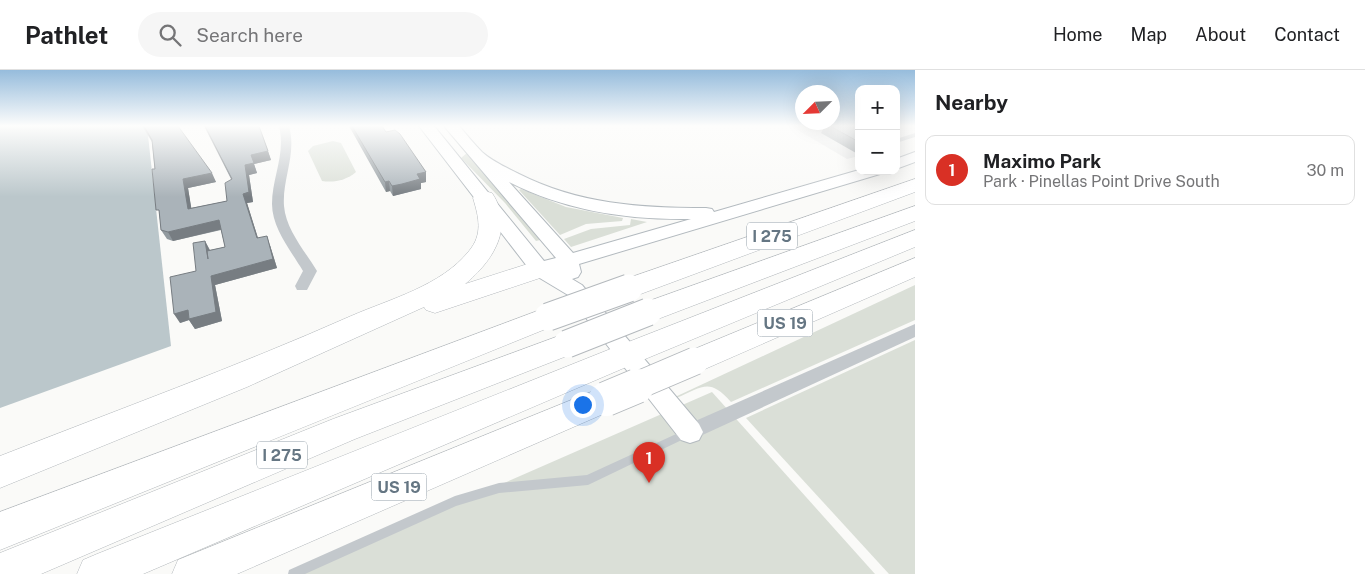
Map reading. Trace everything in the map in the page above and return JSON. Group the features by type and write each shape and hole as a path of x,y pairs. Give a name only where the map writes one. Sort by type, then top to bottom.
{"highway":[{"name":"I 275","path":"0,531 548,317 915,185"},
{"path":"329,339 436,288 458,275 474,262 484,247 490,231 491,220 484,198"},
{"name":"I 275","path":"0,572 344,430 648,312 915,213"},
{"path":"97,574 628,354 915,238"},
{"name":"US 19","path":"192,574 915,267"},
{"path":"0,472 329,339 517,274 540,268"}],"street":[{"path":"288,150 278,207 287,233 310,271 302,286"},
{"path":"445,150 540,268 575,290 690,432 915,330"},
{"path":"450,156 462,150"},
{"path":"470,150 569,260 575,290"},
{"path":"471,150 500,171 530,186 556,197 586,205 653,214 739,212"},
{"path":"900,163 915,157"},
{"path":"540,268 739,212 861,175"}],"lane":[{"path":"293,574 455,501 499,488 588,480 690,432"}],"shaded area":[{"path":"0,150 150,150 171,346 0,408"},
{"path":"344,150 356,172 340,180 322,181 308,151"},
{"path":"831,150 855,150 855,157 847,159"},
{"path":"467,153 540,240 536,241 505,203 461,158"},
{"path":"521,189 566,207 623,218 622,221 586,224 560,235 519,190"},
{"path":"631,219 647,222 571,247 564,239 591,229 630,225"},
{"path":"915,285 915,320 731,402 717,389 705,386 675,397"},
{"path":"915,340 915,574 889,574 746,418"},
{"path":"712,392 875,574 296,574"}],"building":[{"path":"153,150 195,150 212,173 183,179 188,209 227,201 225,183 232,179 217,150 267,150 268,151 251,155 254,163 245,165 249,192 243,194 257,238 267,236 273,259 211,276 216,312 189,319 188,310 174,314 170,277 196,271 193,243 205,241 208,259 207,251 225,247 219,220 168,232 161,230 159,210 156,210 152,169 155,169"},
{"path":"366,150 411,150 426,172 417,174 420,179 402,184 392,186 389,181 385,182"}],"place":[{"name":"Maximo Park","path":"649,483"}]}
